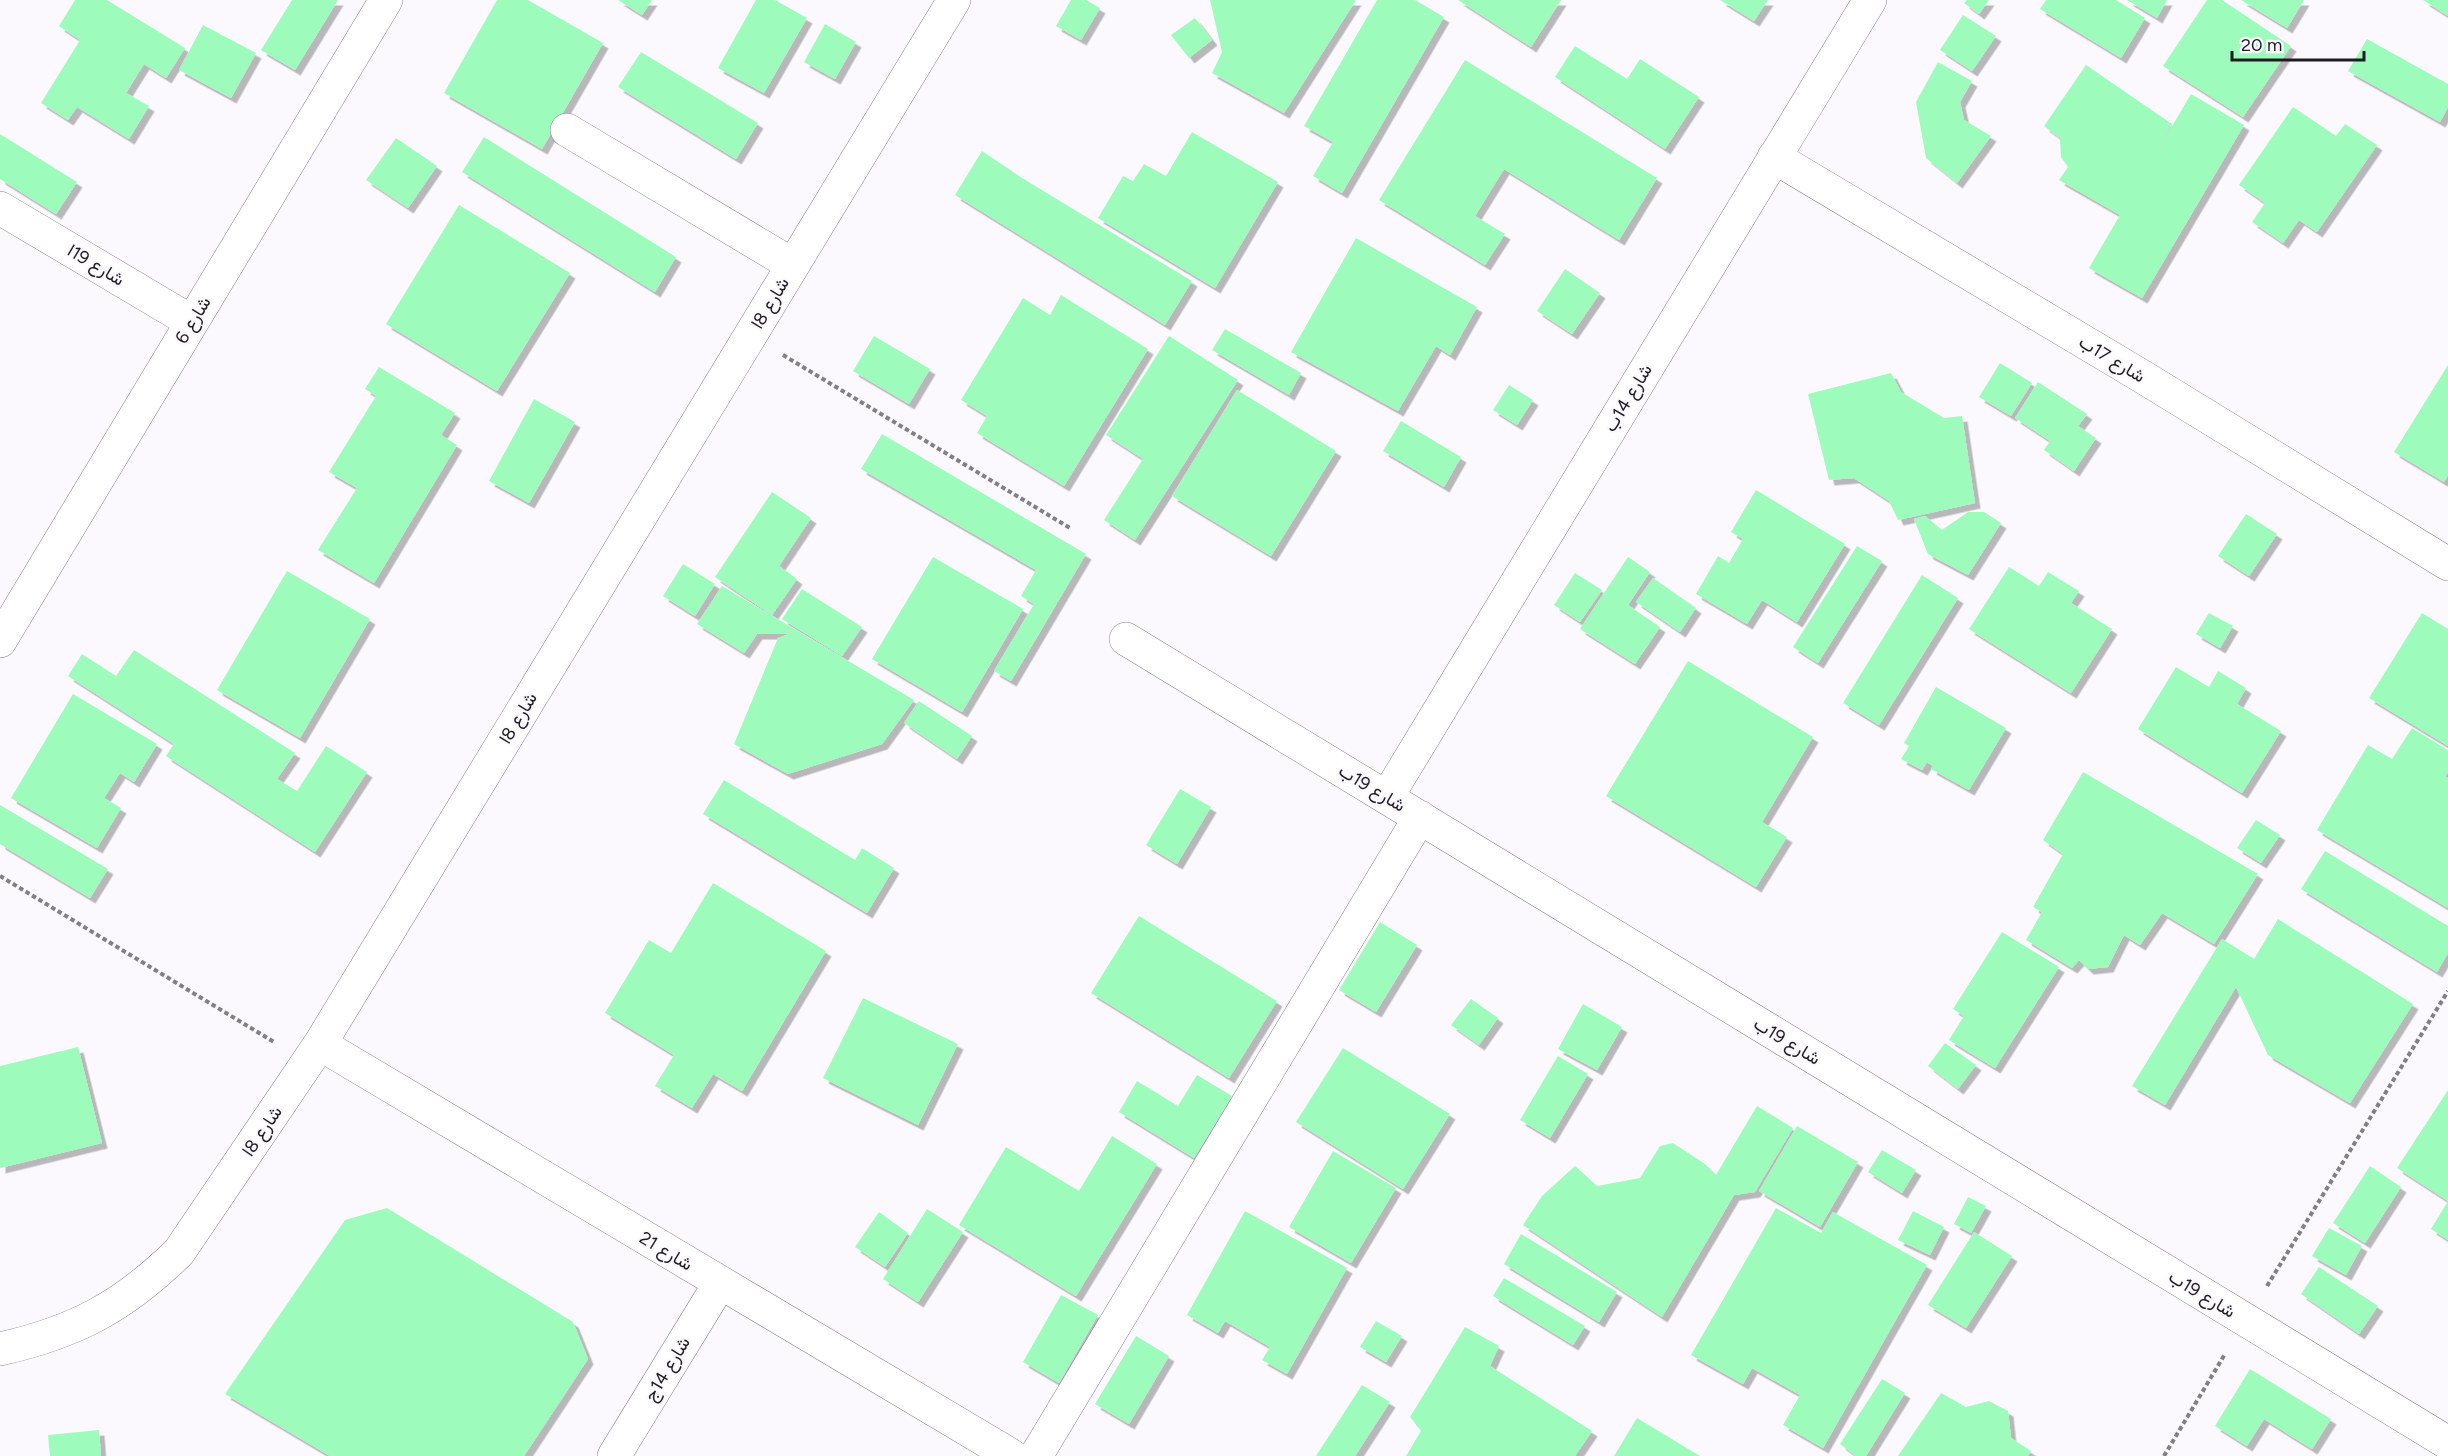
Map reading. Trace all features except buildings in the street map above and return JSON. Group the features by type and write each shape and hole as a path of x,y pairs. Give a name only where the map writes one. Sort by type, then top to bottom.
{"street":[{"name":"شارع 6","path":"0,641 386,0"},
{"name":"شارع 8ا","path":"0,1349 51,1336 87,1322 120,1302 151,1279 179,1252 314,1053 954,0"},
{"name":"شارع 14ب","path":"1387,797 1870,0"},
{"path":"567,130 793,265"},
{"name":"شارع 17ب","path":"1774,157 2143,377 2448,564"},
{"name":"شارع 19ا","path":"0,208 192,322"},
{"name":"شارع 19ب","path":"1126,639 2448,1443"},
{"path":"1036,1456 1420,817"},
{"name":"شارع 21","path":"314,1053 720,1283 1012,1456"},
{"name":"شارع 14ج","path":"614,1456 720,1283"}],"path":[{"path":"751,336 1070,528"},
{"path":"0,876 314,1053"},
{"path":"2164,1456 2448,991"}]}
